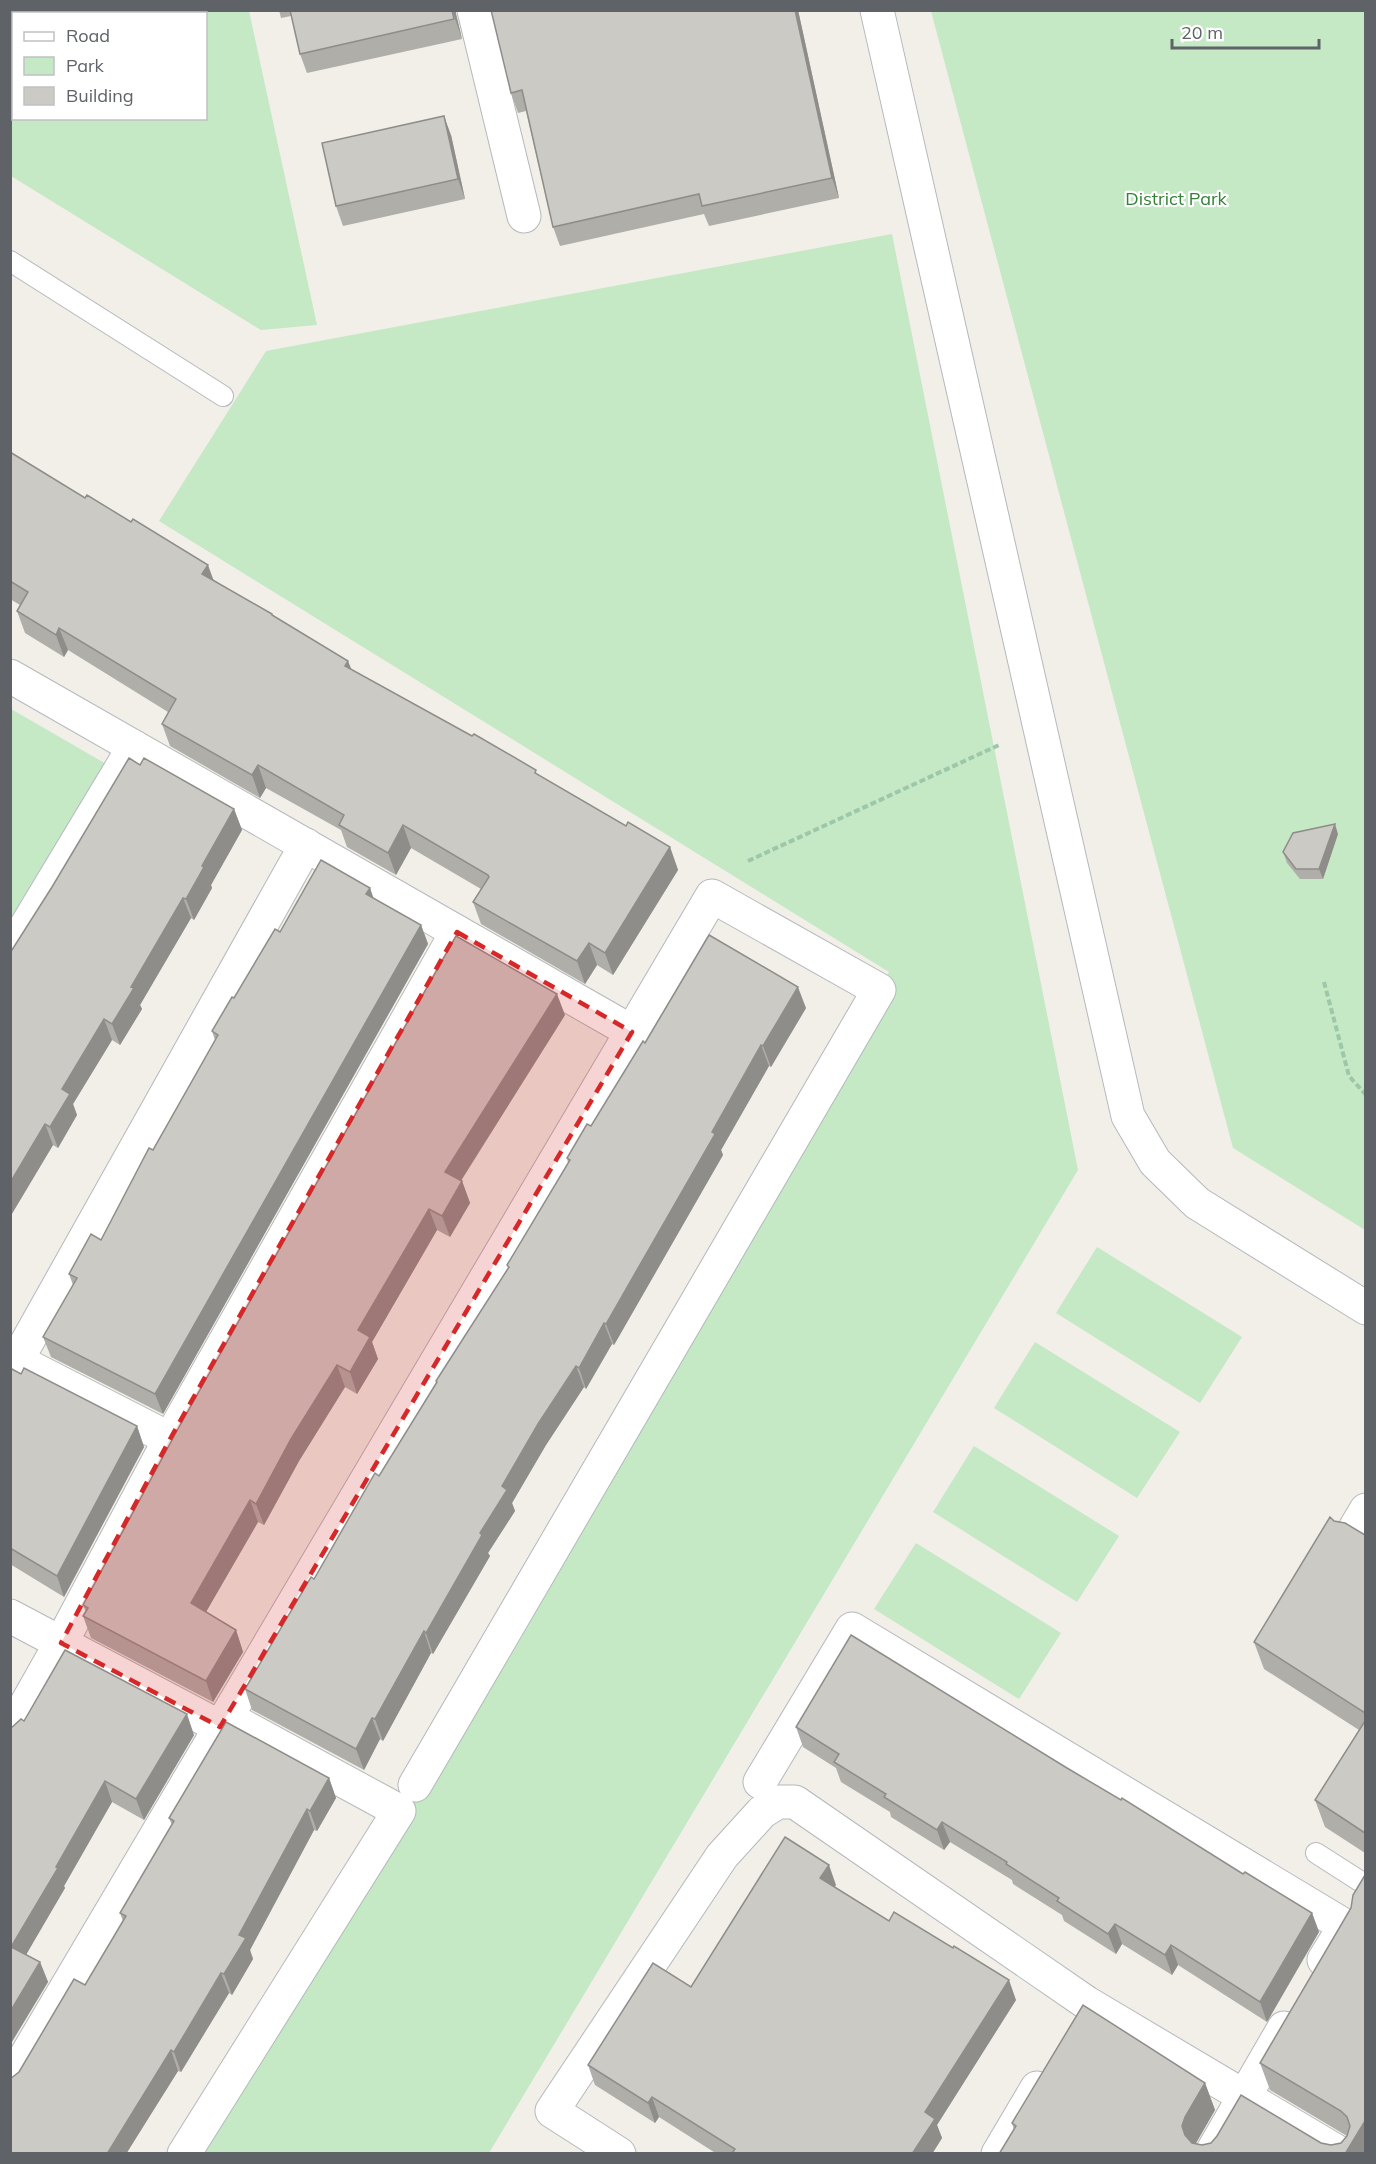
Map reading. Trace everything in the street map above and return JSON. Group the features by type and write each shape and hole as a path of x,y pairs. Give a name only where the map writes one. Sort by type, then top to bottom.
{"street":[{"path":"474,10 524,216"},
{"path":"877,10 1128,1116 1155,1162 1197,1203 1365,1308"},
{"path":"10,676 632,1032"},
{"path":"10,953 134,747"},
{"path":"170,1439 14,1358 306,845"},
{"path":"10,2083 712,896 879,990 415,1785"},
{"path":"10,1733 62,1643 170,1439 457,932"},
{"path":"10,1616 399,1811 184,2154"},
{"path":"760,1782 852,1629 1345,1926 1211,2154"},
{"path":"619,2154 552,2111 722,1856 762,1812 778,1802 795,1802 1081,2013 1244,2096 1341,2154"},
{"path":"998,2154 1051,2063"}],"lane":[{"path":"10,261 224,396"},
{"path":"1316,1852 1365,1885"}],"path":[{"path":"748,861 1041,726"},
{"path":"1324,982 1349,1076 1365,1095"}],"highlighted area":[{"path":"457,932 632,1032 220,1727 61,1643 170,1439"}],"green space":[{"path":"144,10 249,11 317,325 261,330 11,176 11,36 12,120 207,120 207,12 133,12"},
{"name":"District Park","path":"931,11 1365,11 1365,1230 1233,1148"},
{"path":"892,234 1078,1170 489,2153 199,2153 889,972 159,521 266,351"},
{"path":"11,709 120,772 11,954"},
{"path":"1097,1247 1242,1337 1200,1403 1056,1313"},
{"path":"1035,1342 1180,1432 1137,1498 994,1408"},
{"path":"974,1446 1119,1536 1077,1602 933,1512"},
{"path":"916,1543 1061,1633 1019,1699 874,1609"}],"building":[{"path":"290,10 452,10 454,19 300,54"},
{"path":"491,10 795,10 832,178 702,206 699,194 553,227 522,90 511,93"},
{"path":"444,116 458,179 336,206 322,143"},
{"path":"10,452 85,498 87,495 131,522 133,519 208,565 202,574 348,661 345,666 472,736 474,734 626,826 628,822 670,847 605,953 589,943 577,961 473,902 489,877 488,875 403,825 388,853 339,825 344,815 258,765 252,775 162,724 176,699 59,628 56,635 17,611 28,592 10,581"},
{"path":"129,758 140,765 144,758 234,809 186,899 183,898 131,987 134,988 112,1024 104,1019 62,1089 70,1094 50,1127 45,1124 10,1183 10,953"},
{"path":"1335,824 1319,869 1296,869 1283,852 1293,833"},
{"path":"321,860 370,888 366,894 421,925 155,1394 43,1337 77,1278 69,1274 91,1234 101,1240 149,1148 153,1150 218,1035 212,1031 275,929 280,932"},
{"path":"709,935 798,987 763,1046 761,1045 712,1132 715,1134 606,1324 604,1323 579,1368 576,1366 538,1424 502,1486 507,1490 480,1533 482,1535 426,1633 424,1631 356,1749 245,1689 311,1577 314,1579 375,1473 379,1476 509,1267 507,1265 570,1160 567,1158 587,1124 591,1126 643,1041 645,1043"},
{"path":"456,936 557,994 445,1172 462,1181 442,1216 429,1209 358,1330 370,1337 350,1372 337,1365 291,1439 256,1504 250,1500 191,1603 236,1630 206,1681 83,1616 88,1608 83,1605 179,1427"},
{"path":"10,1368 21,1374 24,1368 137,1426 57,1576 10,1548"},
{"path":"1330,1517 1365,1535 1365,1713 1254,1642"},
{"path":"851,1635 1067,1768 1121,1800 1122,1798 1243,1874 1245,1872 1312,1913 1260,2002 1171,1945 1165,1955 1115,1924 1108,1934 1057,1901 1059,1898 1006,1864 1007,1862 942,1822 937,1830 884,1797 886,1794 834,1762 839,1754 796,1727"},
{"path":"65,1650 187,1714 136,1799 105,1781 56,1867 58,1868 11,1947 40,1962 10,2012 10,1729 21,1719 24,1721"},
{"path":"1365,1721 1365,1833 1315,1800"},
{"path":"226,1722 329,1778 310,1811 307,1809 239,1935 246,1938 224,1974 221,1973 174,2052 171,2050 107,2154 10,2154 10,2079 19,2072 74,1979 85,1985 126,1916 120,1913 174,1821 169,1818"},
{"path":"785,1837 829,1865 820,1878 889,1921 894,1912 1009,1980 925,2112 935,2119 912,2154 736,2154 733,2152 735,2149 652,2097 648,2103 588,2065 653,1963 691,1987"},
{"path":"1365,1875 1365,2121 1345,2154 999,2154 1016,2126 1012,2123 1083,2005 1205,2083 1182,2126 1185,2135 1192,2143 1202,2145 1211,2143 1241,2095 1321,2143 1331,2145 1341,2143 1347,2136 1350,2126 1347,2117 1341,2111 1260,2063 1351,1908 1353,1895"}]}
